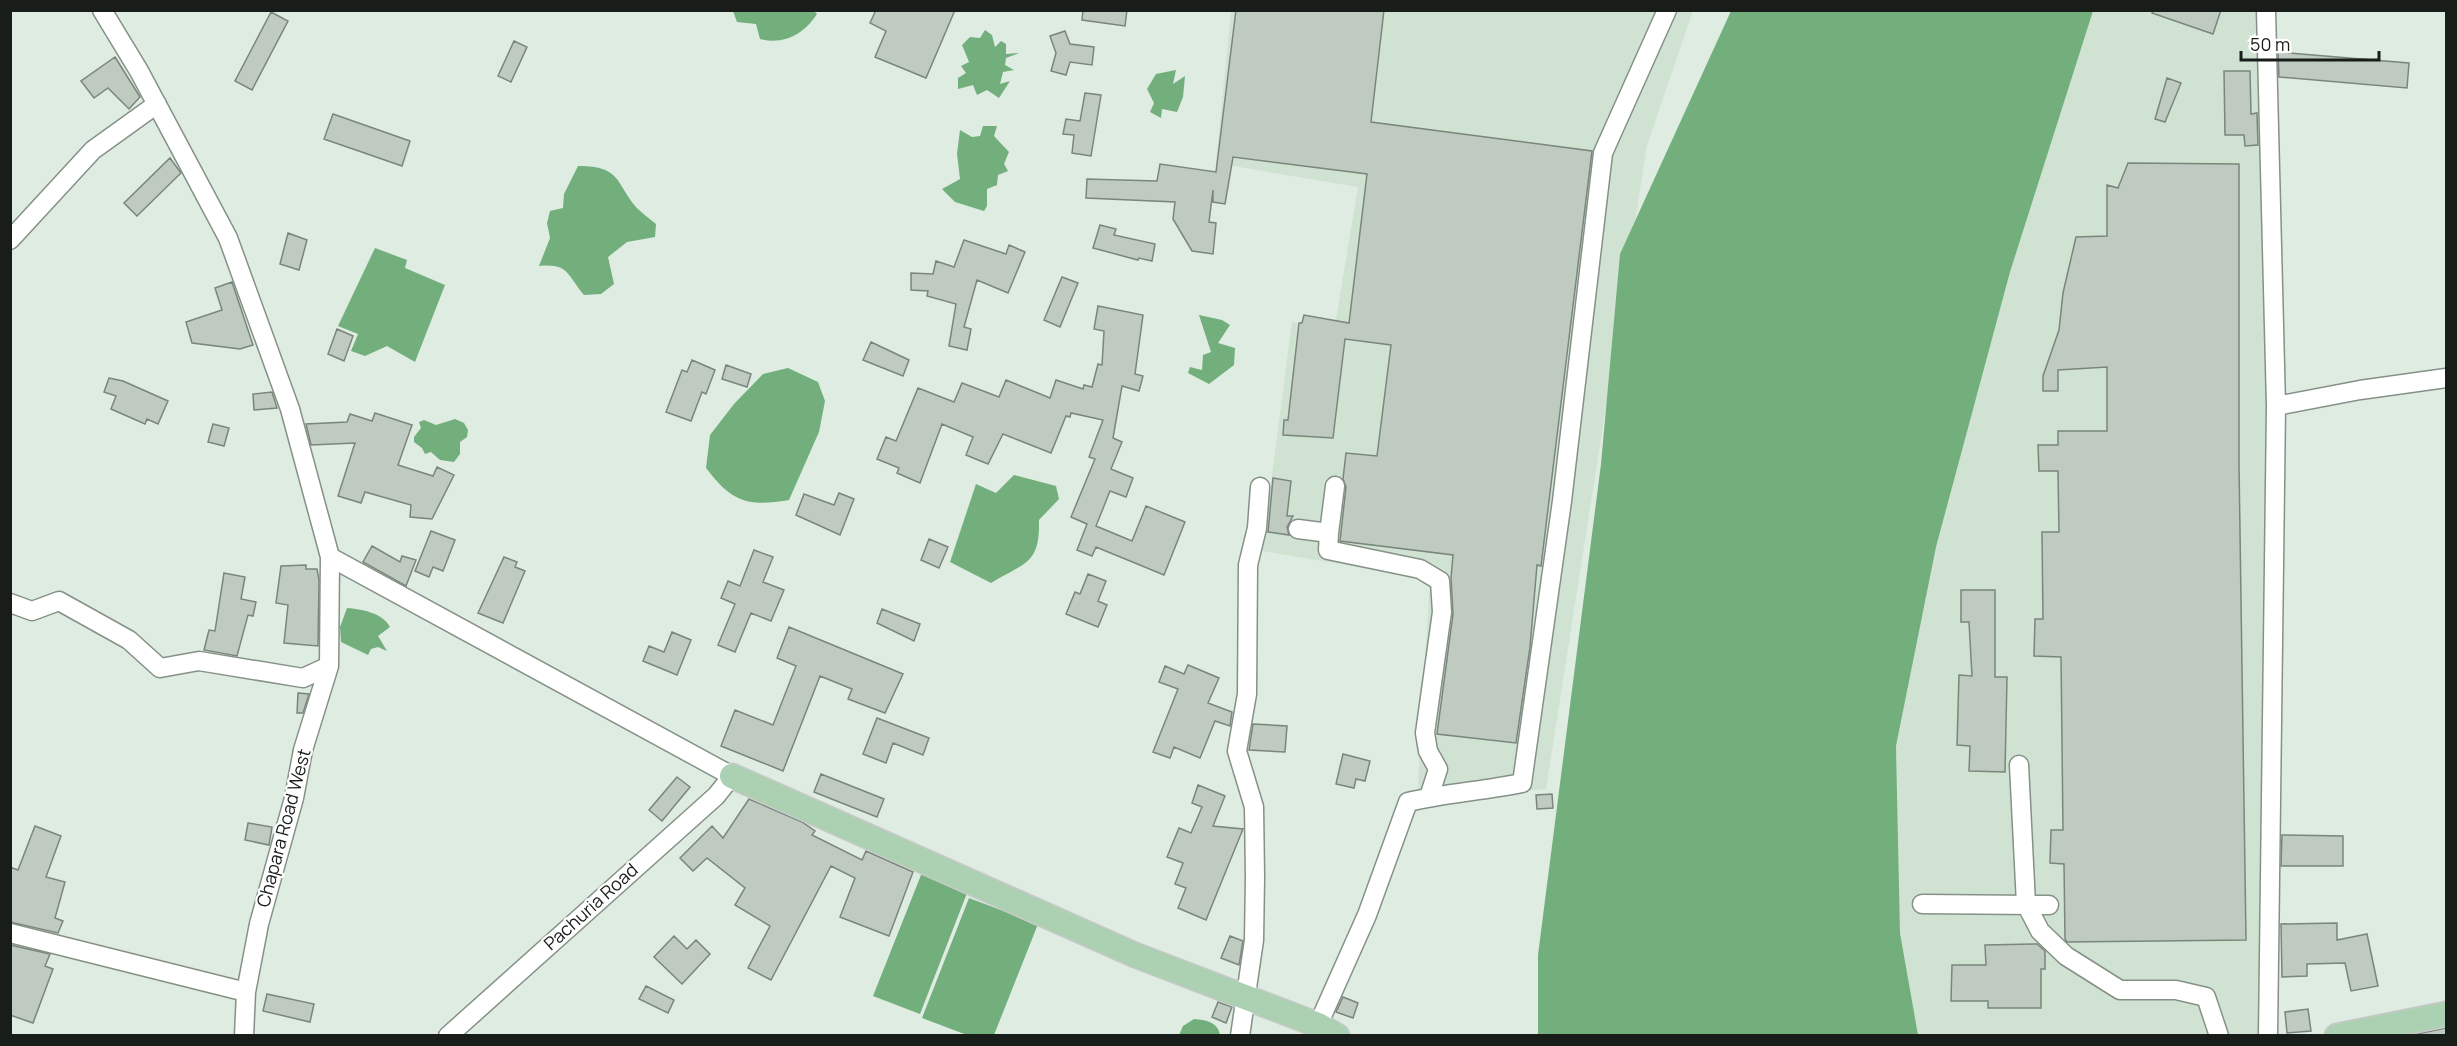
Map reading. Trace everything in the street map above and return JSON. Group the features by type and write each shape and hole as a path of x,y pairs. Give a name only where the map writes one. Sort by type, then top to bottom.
{"main road":[{"path":"732,776 1135,955 1327,1030"},
{"path":"2337,1035 2385,1030 2446,1014"}],"street":[{"name":"Chapara Road West","path":"102,10 157,104 228,238 290,409 330,557 329,666 303,750 294,798 259,924 246,992 244,1035"},
{"path":"1327,1030 1408,802 1522,783 1562,501 1603,153 1667,10"},
{"path":"2266,10 2276,406 2268,1035"},
{"path":"10,240 93,150 157,104"},
{"path":"2276,406 2360,390 2446,378"},
{"path":"1335,486 1328,550 1420,569 1440,580 1442,612 1425,733 1428,751 1438,769 1429,797"},
{"path":"1240,1035 1247,1000 1254,940 1254,807 1236,751 1247,694 1248,565 1257,528 1260,487"},
{"path":"1298,529 1329,533"},
{"path":"330,557 732,776"},
{"path":"10,603 32,611 59,601 129,640 160,668 199,661 303,678 329,666"},
{"path":"2019,765 2026,904 2040,931 2066,956 2121,990 2176,990 2206,997 2219,1035"},
{"name":"Pachuria Road","path":"448,1035 716,796 732,776"},
{"path":"1922,904 2049,904"},
{"path":"10,933 246,992"}],"shaded area":[{"path":"733,11 814,11 817,14 800,32 786,39 769,40 760,39 756,24 737,22"},
{"path":"1231,11 1693,11 1647,145 1546,789 1417,800 1430,579 1262,551 1292,322 1335,326 1358,187 1216,163"},
{"path":"1731,11 2093,11 2010,272 1936,547 1896,746 1900,933 1918,1035 1538,1035 1538,955 1601,464 1620,254"},
{"path":"2093,11 2272,11 2262,1035 1918,1036 1900,933 1896,746 1936,547 2010,272"},
{"path":"985,30 992,35 995,47 1001,41 1006,44 1006,54 1019,53 1006,58 1005,65 1014,70 1003,72 1000,84 1010,81 999,98 987,90 977,95 973,85 958,89 958,78 966,73 961,66 969,62 962,45 970,37 980,38"},
{"path":"1176,70 1173,84 1185,76 1183,97 1177,112 1162,109 1161,118 1150,112 1154,103 1147,89 1156,74"},
{"path":"983,126 997,126 994,136 1009,152 1004,164 1008,171 998,175 997,185 987,189 987,206 984,211 955,202 942,189 960,179 957,154 960,130 972,137 980,136"},
{"path":"578,166 603,169 611,173 638,209 656,224 655,237 627,242 608,257 614,284 601,294 584,295 562,269 556,266 539,266 550,238 547,223 550,211 563,208 564,194"},
{"path":"375,248 407,260 405,268 445,285 415,362 387,346 365,356 351,351 358,334 338,326"},
{"path":"1199,315 1222,320 1230,325 1218,343 1235,348 1234,365 1209,384 1188,373 1190,367 1202,370 1203,355 1211,352"},
{"path":"788,368 818,382 825,401 819,432 789,500 751,502 733,495 706,468 710,435 734,404 763,374"},
{"path":"455,419 464,423 468,430 467,437 460,442 460,454 454,462 440,460 431,452 425,454 422,448 414,442 414,437 421,428 419,422 424,420 436,425"},
{"path":"1014,475 1056,486 1059,499 1039,520 1039,534 1033,554 1022,565 991,583 950,562 976,484 996,493"},
{"path":"347,608 371,613 387,622 390,627 378,636 387,651 378,647 371,649 368,655 341,642 340,627"},
{"path":"923,870 969,888 920,1014 873,996"},
{"path":"969,898 1038,924 994,1035 967,1035 922,1018"},
{"path":"1194,1019 1214,1024 1220,1035 1179,1035 1183,1026"}],"building":[{"path":"876,10 955,10 926,78 875,57 886,31 870,23"},
{"path":"1083,10 1127,10 1125,26 1082,20"},
{"path":"1236,10 1384,10 1371,122 1592,151 1541,566 1537,565 1530,647 1516,743 1437,734 1453,614 1451,578 1453,555 1340,541 1346,487 1343,479 1346,453 1377,456 1391,345 1345,339 1333,438 1283,435 1284,420 1288,420 1299,323 1302,323 1304,315 1349,323 1367,174 1233,157 1225,204 1213,202 1213,190 1209,222 1216,223 1213,254 1192,251 1173,219 1175,202 1086,198 1087,179 1157,181 1160,164 1216,172"},
{"path":"2153,10 2221,10 2213,34 2152,13"},
{"path":"271,12 288,21 252,90 235,81"},
{"path":"1065,31 1070,44 1094,47 1092,65 1070,62 1066,75 1051,71 1056,53 1050,36"},
{"path":"514,41 527,47 511,82 498,76"},
{"path":"2278,52 2409,63 2407,88 2279,77"},
{"path":"115,57 140,97 129,109 108,88 94,98 81,81"},
{"path":"2224,71 2250,71 2251,114 2257,113 2258,145 2245,146 2244,135 2225,135"},
{"path":"2167,78 2181,83 2165,122 2155,119"},
{"path":"1085,93 1101,95 1091,156 1072,153 1074,135 1063,134 1066,119 1080,121"},
{"path":"333,114 410,141 402,166 324,139"},
{"path":"170,158 181,173 137,216 124,203"},
{"path":"2128,163 2239,164 2239,464 2246,940 2067,942 2065,939 2064,864 2050,863 2051,830 2063,830 2061,657 2034,656 2035,619 2043,619 2042,532 2059,532 2058,471 2039,471 2038,445 2058,445 2058,431 2107,431 2107,367 2058,370 2058,391 2043,391 2043,376 2059,330 2063,293 2076,237 2107,236 2107,185 2118,188"},
{"path":"1100,225 1116,229 1114,235 1155,244 1152,261 1139,258 1138,260 1093,248"},
{"path":"288,233 307,240 299,270 280,264"},
{"path":"964,240 1006,254 1009,245 1025,252 1008,293 977,280 964,327 971,329 967,350 949,346 956,304 927,296 928,291 911,290 911,273 933,274 936,261 954,267"},
{"path":"1062,277 1078,283 1060,327 1044,320"},
{"path":"232,282 253,345 240,349 192,343 186,322 222,310 215,288"},
{"path":"1098,306 1143,315 1135,374 1143,376 1139,391 1122,386 1113,438 1122,442 1111,469 1133,478 1126,497 1110,491 1096,526 1132,541 1146,506 1185,522 1164,575 1096,547 1092,556 1077,550 1087,524 1071,517 1095,459 1089,457 1103,420 1071,413 1070,417 1066,416 1051,453 1003,434 988,464 966,455 973,437 942,424 920,483 897,473 899,468 877,459 886,437 896,441 918,388 954,402 962,383 999,397 1006,380 1050,398 1056,380 1083,389 1084,385 1092,387 1098,364 1102,365 1104,331 1094,329"},
{"path":"337,329 353,336 344,361 328,354"},
{"path":"871,342 909,360 903,376 863,360"},
{"path":"692,360 715,370 706,394 702,392 691,421 666,412 682,370 687,372"},
{"path":"726,365 751,374 747,387 722,379"},
{"path":"109,378 123,381 168,401 158,424 147,419 145,424 111,409 116,396 104,392"},
{"path":"272,392 277,408 254,410 253,394"},
{"path":"375,413 412,425 398,465 433,476 437,467 454,475 432,519 410,517 411,505 365,492 361,503 338,496 355,443 311,445 306,424 347,422 350,414 372,421"},
{"path":"213,424 229,428 224,446 208,442"},
{"path":"1273,478 1291,481 1287,516 1293,516 1287,527 1289,535 1268,532"},
{"path":"839,493 854,499 840,535 796,515 804,494 834,505"},
{"path":"431,531 455,540 443,571 433,567 429,577 415,571"},
{"path":"929,539 948,547 939,568 921,560"},
{"path":"372,546 400,562 402,556 416,560 406,586 363,562"},
{"path":"754,550 773,557 763,582 784,590 771,621 751,613 735,652 718,645 735,604 721,598 728,581 740,586"},
{"path":"504,557 517,562 515,567 525,571 503,623 478,613"},
{"path":"306,565 306,569 317,569 319,580 318,646 284,643 288,605 276,603 281,566"},
{"path":"224,573 245,577 241,599 256,602 253,616 248,615 237,656 204,650 209,630 215,631"},
{"path":"1088,574 1106,581 1098,601 1107,605 1098,627 1066,614 1075,592 1080,594"},
{"path":"1961,590 1995,590 1995,677 2007,677 2005,772 1969,771 1970,746 1957,745 1959,675 1972,676 1969,622 1961,622"},
{"path":"882,609 920,624 914,641 877,623"},
{"path":"789,627 903,674 885,713 848,699 852,689 820,676 783,771 721,746 735,710 773,725 796,666 777,658"},
{"path":"672,632 691,640 677,675 643,661 649,646 664,652"},
{"path":"1188,665 1219,678 1208,703 1232,712 1230,726 1215,721 1200,758 1174,747 1170,758 1153,752 1178,689 1159,682 1165,666 1184,674"},
{"path":"298,693 309,694 303,713 297,713"},
{"path":"877,718 929,738 923,755 893,743 886,763 863,754"},
{"path":"1253,724 1287,726 1285,752 1249,750"},
{"path":"1343,754 1370,761 1365,781 1356,779 1354,788 1336,784"},
{"path":"821,774 884,799 877,817 814,792"},
{"path":"677,777 690,787 662,821 649,810"},
{"path":"1198,785 1225,796 1213,826 1243,829 1206,920 1178,908 1186,888 1175,884 1183,863 1167,857 1179,828 1191,833 1202,807 1192,803"},
{"path":"1552,794 1553,808 1537,809 1536,795"},
{"path":"749,799 802,822 815,831 812,835 862,860 866,851 913,872 889,936 840,917 855,878 831,866 771,980 748,968 770,926 735,905 745,888 707,858 693,871 680,858 712,826 723,838"},
{"path":"248,823 272,827 269,845 245,840"},
{"path":"35,826 61,836 46,877 65,882 55,918 63,921 58,933 10,922 10,867 18,870"},
{"path":"2282,835 2343,836 2343,866 2281,866"},
{"path":"2337,923 2337,940 2367,934 2378,986 2351,991 2345,963 2307,964 2307,976 2282,977 2281,924"},
{"path":"674,936 687,949 696,940 710,954 682,984 654,957"},
{"path":"1230,936 1243,941 1239,965 1221,958"},
{"path":"2037,944 2045,951 2045,969 2041,969 2041,1008 1988,1008 1988,1001 1951,1001 1952,965 1986,965 1985,945"},
{"path":"10,945 50,954 45,966 53,969 33,1023 10,1015"},
{"path":"646,986 674,1000 668,1013 639,999"},
{"path":"267,994 314,1004 310,1022 263,1011"},
{"path":"1343,997 1358,1003 1353,1018 1336,1012"},
{"path":"1218,1002 1232,1007 1226,1023 1212,1017"},
{"path":"2308,1009 2311,1031 2287,1033 2285,1012"},
{"path":"2446,1028 2446,1035 2412,1035"}]}
